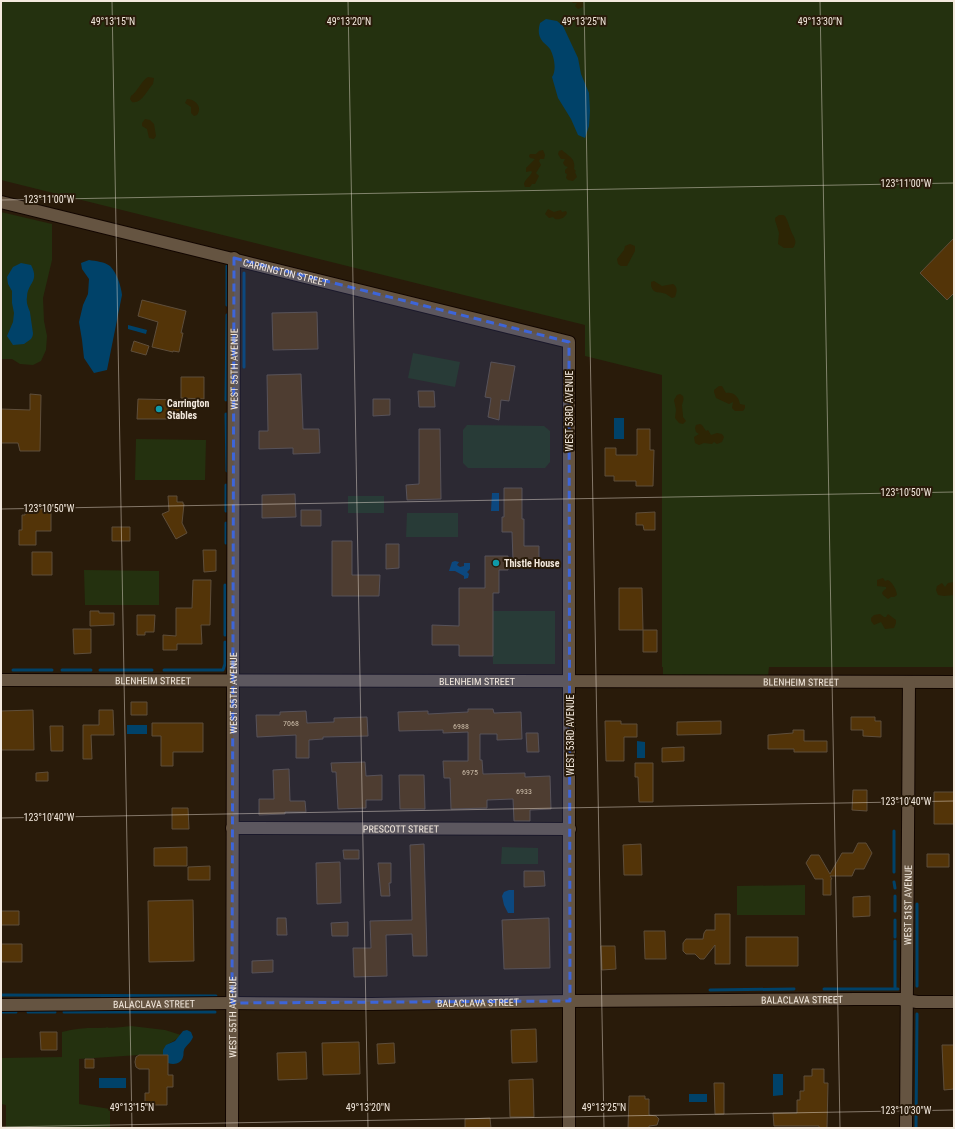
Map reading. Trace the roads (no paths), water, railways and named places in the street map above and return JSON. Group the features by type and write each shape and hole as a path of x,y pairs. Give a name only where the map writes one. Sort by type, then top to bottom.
{"street":[{"name":"CARRINGTON STREET","path":"1,202 234,258 569,342"},
{"name":"WEST 55TH AVENUE","path":"232,1128 234,258"},
{"name":"WEST 53RD AVENUE","path":"569,342 569,1128"},
{"name":"BLENHEIM STREET","path":"1,680 954,682"},
{"name":"WEST 51ST AVENUE","path":"906,1128 909,682"},
{"name":"PRESCOTT STREET","path":"232,828 570,829"},
{"name":"BALACLAVA STREET","path":"1,1005 232,1003 371,1004 570,1000 856,999 900,999 917,1002 954,1002"}],"water":[{"path":"546,19 557,21 563,26 578,58 581,74 589,93 589,126 585,138 578,135 571,119 558,98 552,77 555,67 553,55 550,49 541,40 539,33 540,23"},
{"path":"89,260 110,266 115,272 122,295 107,370 94,373 84,358 79,322 83,305 88,294 89,279 82,269 81,263"},
{"path":"21,263 31,265 34,275 27,299 33,334 31,339 24,344 13,345 7,336 13,322 14,313 12,291 8,284 7,277 13,267"},
{"path":"128,325 147,330 146,334 128,329"},
{"path":"614,418 624,418 624,439 614,439"},
{"path":"492,493 499,493 499,511 491,511"},
{"path":"452,562 459,562 457,565 460,567 464,566 464,563 470,563 470,569 467,572 469,574 468,578 464,579 464,576 455,571 449,571"},
{"path":"127,725 147,725 147,734 127,734"},
{"path":"637,741 645,742 645,758 637,758"},
{"path":"514,890 514,913 508,913 502,896 504,892"},
{"path":"187,1030 191,1032 193,1037 185,1049 181,1061 173,1064 168,1063 168,1055 163,1055 163,1050 166,1045 175,1041 183,1031"},
{"path":"773,1074 783,1074 783,1095 773,1096"},
{"path":"99,1078 126,1078 126,1088 99,1088"},
{"path":"689,1094 707,1094 707,1102 689,1102"}],"waterway":[{"path":"227,266 227,305"},
{"path":"244,273 244,367"},
{"path":"226,400 227,315"},
{"path":"226,414 227,471"},
{"path":"226,485 226,511"},
{"path":"226,523 226,543"},
{"path":"225,585 225,635"},
{"path":"164,670 223,670 225,664 225,642"},
{"path":"13,670 52,670"},
{"path":"62,670 91,670"},
{"path":"100,670 152,670"},
{"path":"894,831 894,872"},
{"path":"894,882 895,888"},
{"path":"895,896 895,911"},
{"path":"917,904 917,986"},
{"path":"895,920 895,937"},
{"path":"895,941 895,989"},
{"path":"710,990 794,989"},
{"path":"824,989 898,989"},
{"path":"1,995 216,996"},
{"path":"1,1012 16,1012"},
{"path":"28,1012 55,1012"},
{"path":"64,1012 215,1012"},
{"path":"916,1128 917,1014"}],"place":[{"name":"Carrington Stables","path":"159,409"},
{"name":"Thistle House","path":"496,563"}]}
